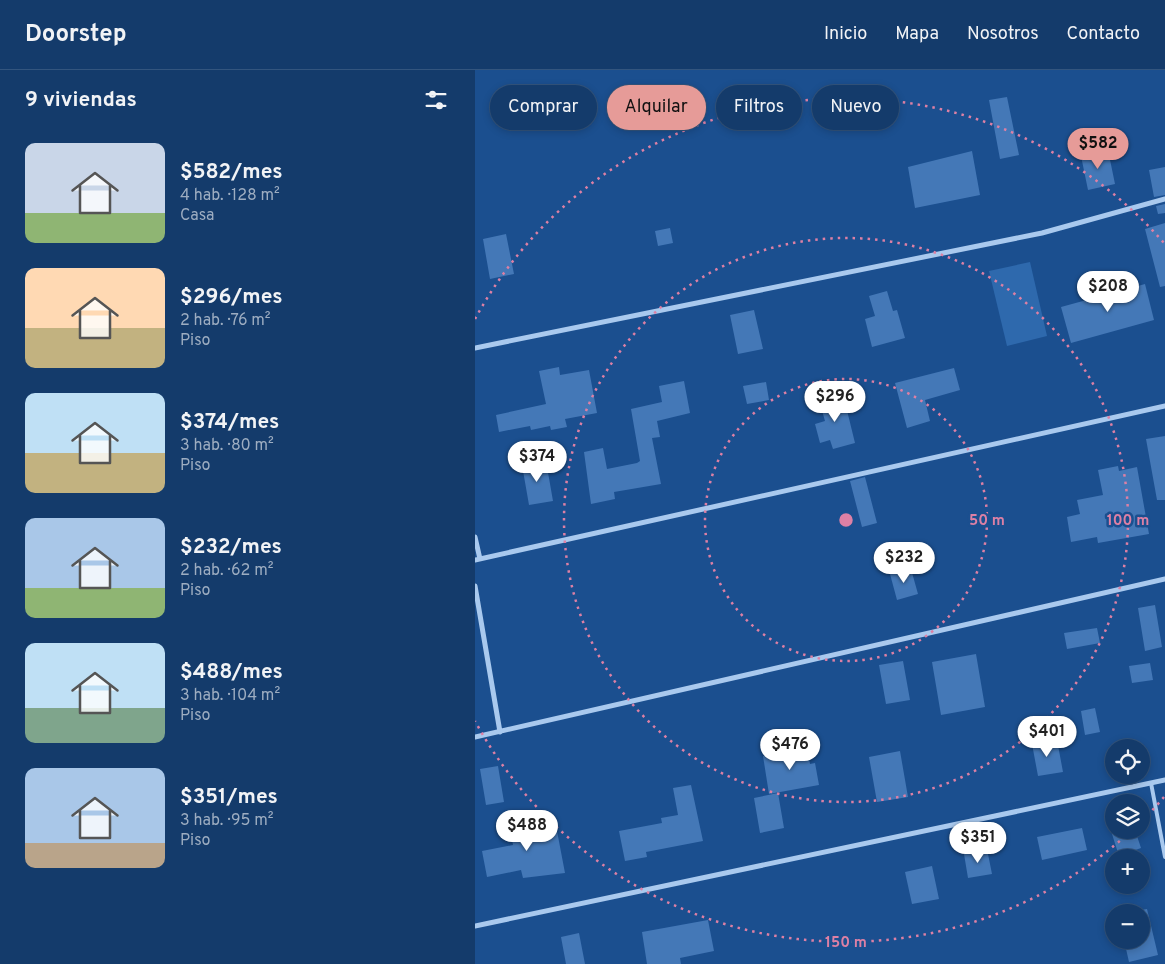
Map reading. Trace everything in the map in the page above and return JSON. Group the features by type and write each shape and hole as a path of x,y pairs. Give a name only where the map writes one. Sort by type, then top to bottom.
{"street":[{"path":"475,348 1042,233 1165,199"},
{"path":"475,537 477,560 1165,406"},
{"path":"475,736 500,732 1165,578"},
{"path":"475,586 500,732"},
{"path":"475,926 1165,780"}],"lane":[{"path":"1151,783 1165,857"}],"shaded area":[{"path":"1030,262 1047,336 1007,346 989,271"}],"building":[{"path":"1007,97 1019,155 1000,159 989,100"},
{"path":"1108,150 1115,184 1088,190 1081,156"},
{"path":"972,151 980,195 915,208 908,167"},
{"path":"1165,167 1165,195 1154,197 1149,170"},
{"path":"1165,204 1165,213 1158,214 1156,206"},
{"path":"1165,223 1165,286 1160,287 1145,229"},
{"path":"670,228 673,243 658,246 655,231"},
{"path":"506,234 514,274 490,279 483,239"},
{"path":"1145,284 1154,320 1071,343 1061,307"},
{"path":"887,291 893,311 897,310 905,338 872,347 865,319 875,316 869,296"},
{"path":"754,310 763,349 738,354 730,315"},
{"path":"559,367 560,375 589,370 597,413 565,419 567,427 551,430 550,426 531,430 530,426 499,432 496,415 546,404 539,371"},
{"path":"954,368 960,390 925,400 930,421 907,428 895,383"},
{"path":"684,381 690,413 657,421 660,437 652,438 661,484 614,492 615,499 591,504 584,452 603,448 607,469 640,461 631,409 662,402 659,386"},
{"path":"766,382 769,400 747,404 743,386"},
{"path":"843,394 855,443 833,449 830,440 820,443 815,424 825,421 819,400"},
{"path":"1165,436 1165,500 1157,500 1146,439"},
{"path":"546,461 553,501 529,505 522,465"},
{"path":"1118,466 1119,471 1137,467 1149,534 1098,543 1097,537 1071,542 1067,517 1080,514 1077,500 1103,495 1098,470"},
{"path":"865,477 877,523 862,527 850,481"},
{"path":"911,569 918,594 897,600 890,574"},
{"path":"1155,605 1162,647 1145,651 1138,608"},
{"path":"1097,628 1100,643 1067,649 1064,633"},
{"path":"976,654 985,707 941,715 932,662"},
{"path":"903,661 910,700 886,704 879,665"},
{"path":"1150,663 1153,680 1132,683 1129,666"},
{"path":"1095,708 1100,732 1085,735 1081,711"},
{"path":"1057,740 1063,772 1038,776 1032,744"},
{"path":"807,747 810,764 815,763 819,785 769,794 763,756"},
{"path":"900,751 908,797 877,802 869,757"},
{"path":"498,766 504,802 486,805 480,769"},
{"path":"691,785 703,841 646,852 647,857 625,861 619,831 662,823 661,818 678,815 673,788"},
{"path":"778,793 784,828 760,833 754,798"},
{"path":"547,817 549,832 557,831 565,873 523,878 521,870 487,877 482,851 513,845 509,824"},
{"path":"1082,828 1087,850 1042,860 1037,837"},
{"path":"1114,839 1138,839 1141,848 1138,849 1117,849"},
{"path":"987,849 992,874 968,878 964,854"},
{"path":"932,866 939,899 912,904 905,872"},
{"path":"708,920 714,951 680,958 681,964 647,964 642,932"},
{"path":"1150,922 1158,955 1129,962 1126,949 1150,949"},
{"path":"579,933 585,964 566,964 561,937"}]}
